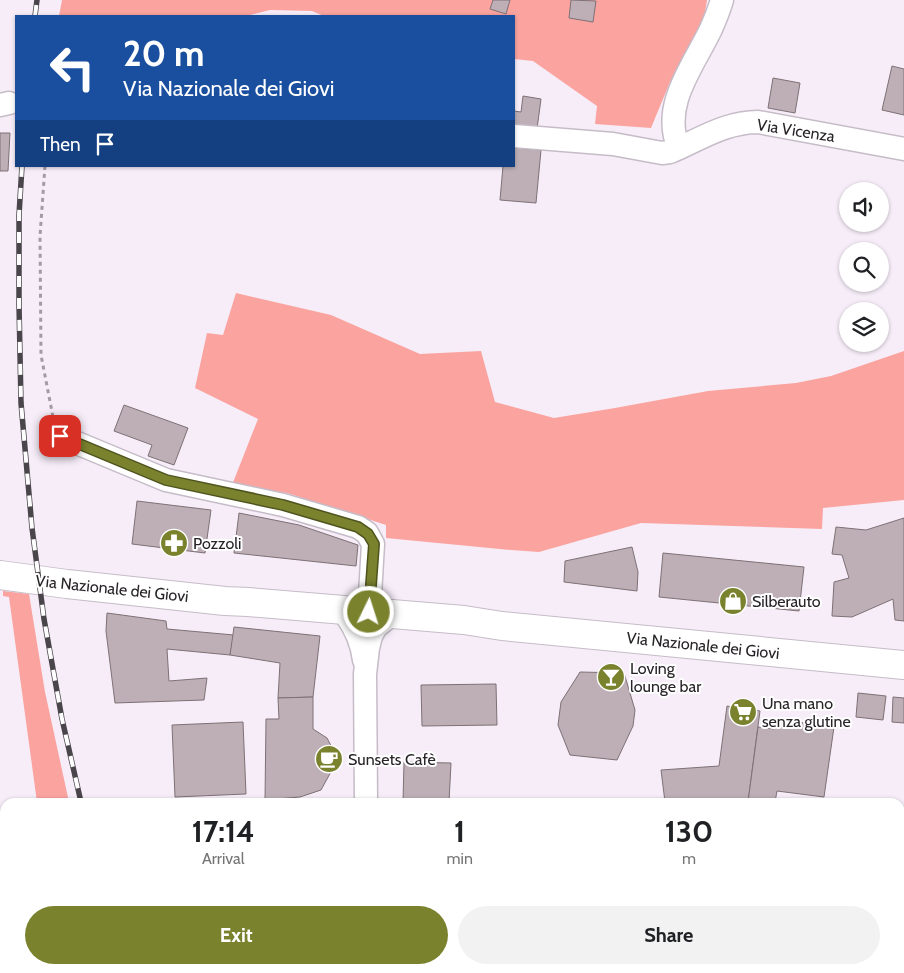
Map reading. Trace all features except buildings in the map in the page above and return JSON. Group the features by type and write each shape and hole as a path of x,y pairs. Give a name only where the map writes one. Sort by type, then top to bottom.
{"main road":[{"name":"Via Nazionale dei Giovi","path":"0,575 225,601 248,606 464,625 502,626 904,665"}],"street":[{"path":"679,148 674,124 674,110 678,95 711,30 722,0"},
{"name":"Via Vicenza","path":"515,136 613,144 662,153 670,152 728,126 744,122 758,122 904,149"},
{"path":"60,436 166,480 283,505 358,527 368,534 374,544 367,615 357,633 362,648 366,674"},
{"path":"366,798 366,674 368,648 376,627 367,615"}],"path":[{"path":"45,167 40,236 41,355 56,429 60,436"}],"shaded area":[{"path":"62,0 707,0 704,18 670,82 651,128 595,124 597,106 533,61 515,59 515,15 322,15 312,11 270,10 250,15 59,15"},
{"path":"236,293 331,315 420,354 481,351 495,402 554,418 708,391 796,383 831,376 904,351 904,500 823,508 822,529 641,523 539,552 386,538 386,525 287,493 232,485 258,419 195,388 207,333 223,335"},
{"path":"3,591 29,594 45,692 68,798 36,798 9,597 3,596"}],"railway":[{"path":"35,15 37,0"},
{"path":"22,167 19,215 21,403 32,528 44,619 62,719 80,798"}],"place":[{"name":"Pozzoli","path":"174,543"},
{"name":"Silberauto","path":"733,601"},
{"name":"Loving lounge bar","path":"611,677"},
{"name":"Una mano senza glutine","path":"743,712"},
{"name":"Sunsets Cafè","path":"329,759"}],"route":[{"path":"60,436 166,480 283,505 358,527 368,534 374,544 369,612"}]}
